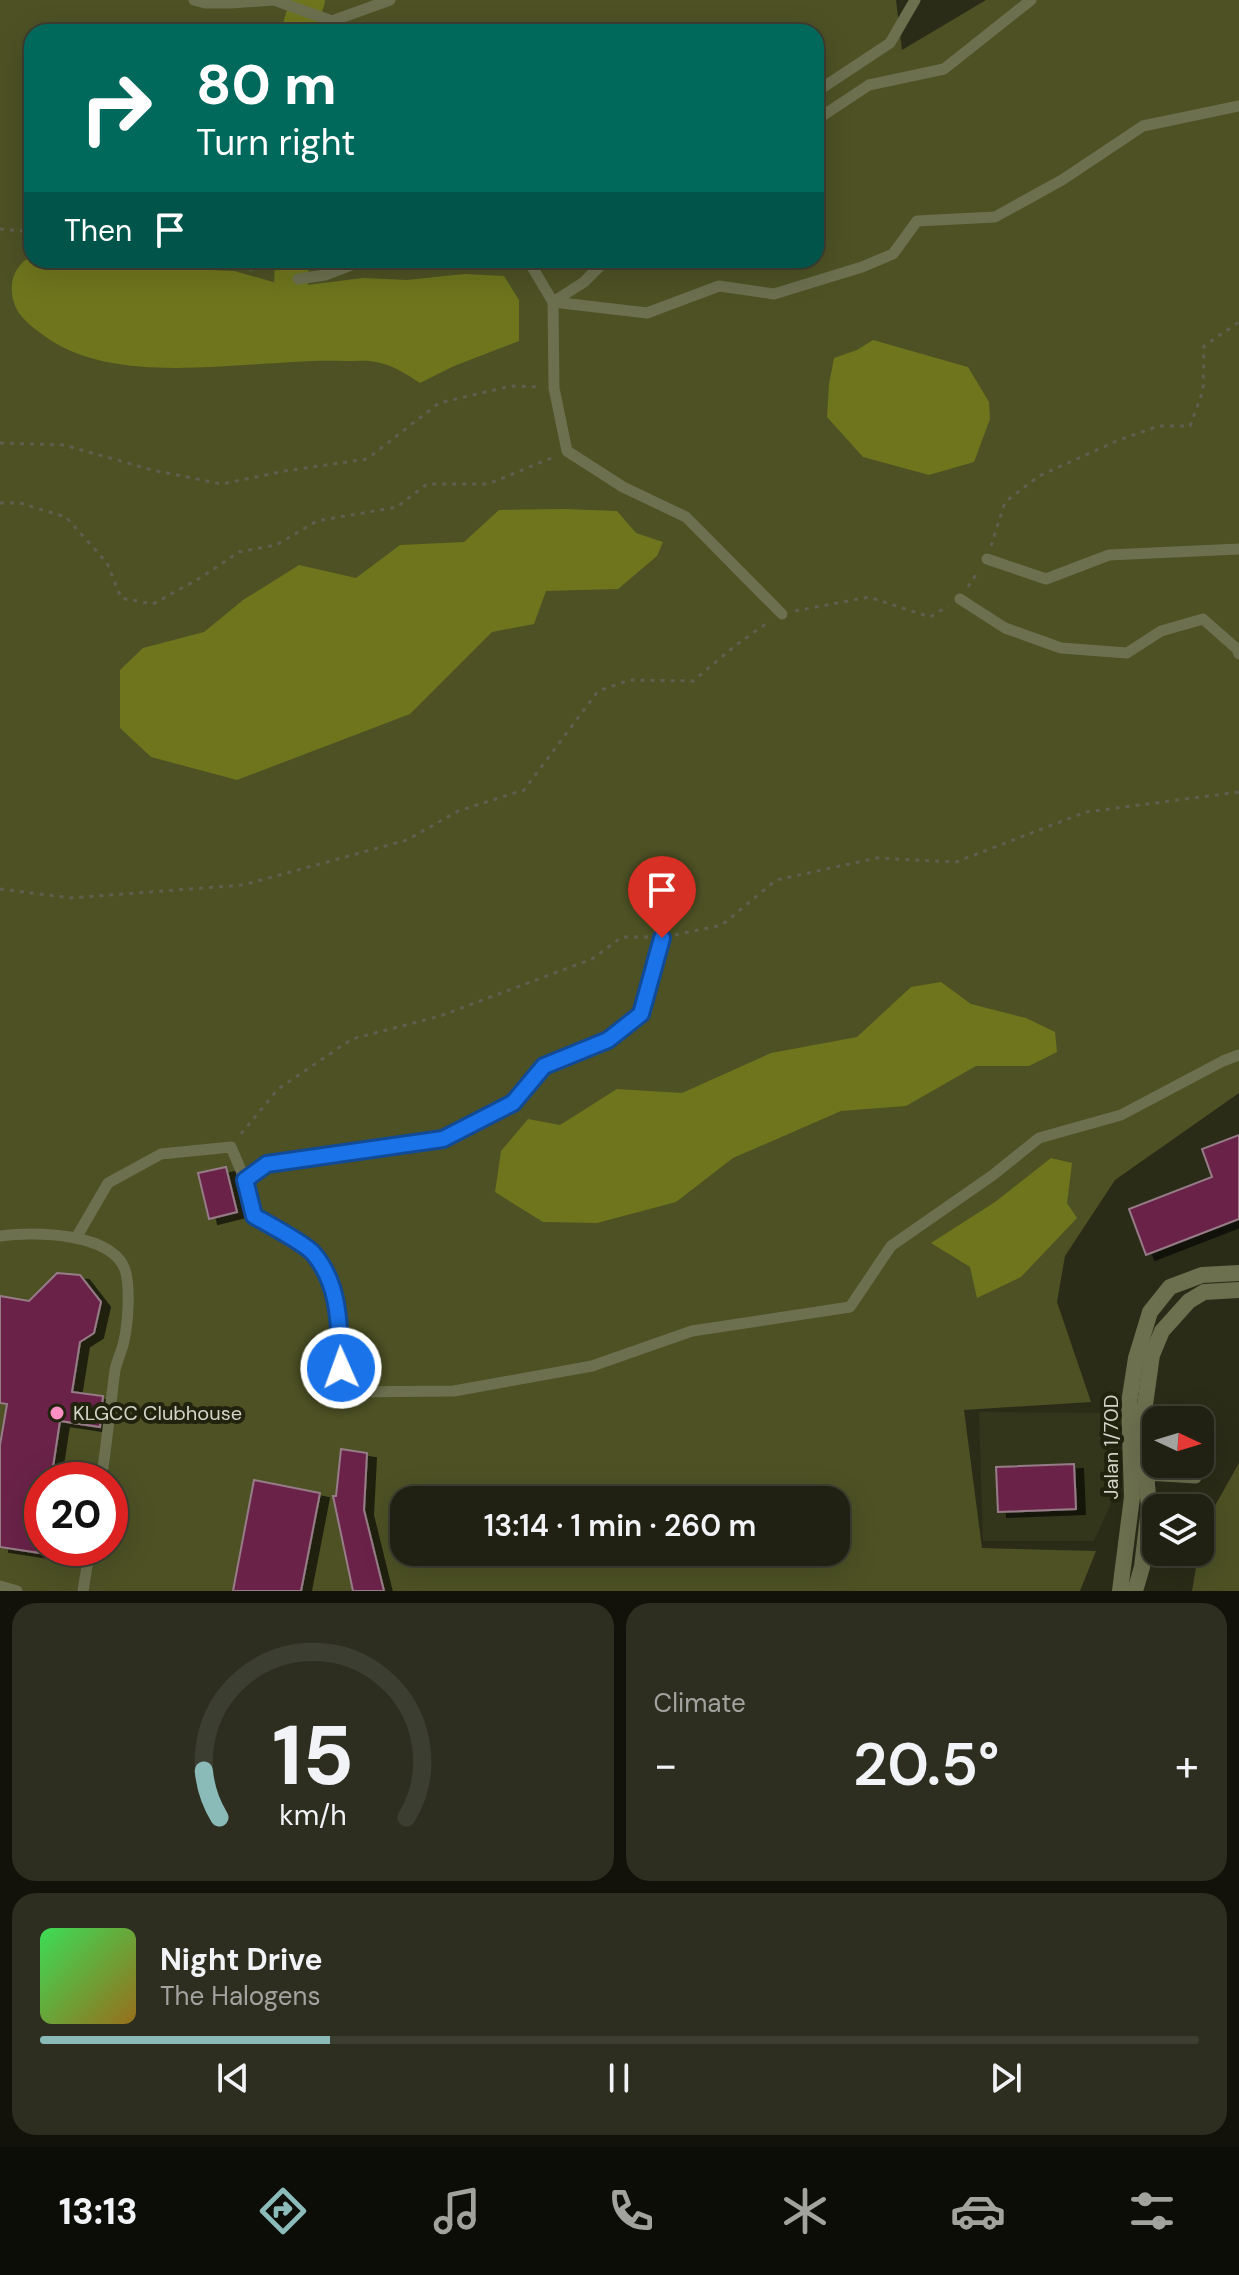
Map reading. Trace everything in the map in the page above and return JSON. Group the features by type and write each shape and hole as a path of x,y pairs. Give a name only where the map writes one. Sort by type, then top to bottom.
{"street":[{"name":"Jalan 1/70D","path":"1120,1591 1132,1497 1129,1403 1136,1358 1150,1312 1170,1287 1202,1275 1239,1273"},
{"name":"Jalan 1/70D","path":"1145,1406 1152,1355 1162,1331 1189,1301 1204,1292 1239,1290"},
{"name":"Jalan 1/70D","path":"1135,1591 1142,1567 1149,1508 1146,1478"}],"lane":[{"path":"194,0 205,3 274,0 332,21 390,0"},
{"path":"824,87 890,43 915,0"},
{"path":"824,115 869,85 944,69 1031,0"},
{"path":"553,302 647,313 719,286 774,294 862,267 893,254 917,221 995,217 1062,180 1143,126 1239,106"},
{"path":"298,279 325,275 343,268"},
{"path":"533,268 553,302 554,388 567,451 623,487 686,517 782,614"},
{"path":"553,302 584,282 598,268"},
{"path":"987,559 1046,579 1109,555 1239,549"},
{"path":"960,599 1005,628 1061,648 1127,653 1161,631 1203,619 1239,654"},
{"path":"245,1180 267,1164 443,1139 513,1103 544,1066 608,1040 641,1014 662,938"},
{"path":"76,1238 108,1183 161,1154 231,1147 245,1180 254,1216 312,1252 332,1284 339,1320 342,1392 454,1391 592,1366 692,1331 850,1307 891,1246 993,1175 1039,1138 1121,1115 1239,1055"},
{"path":"0,1236 35,1234 76,1238 97,1244 121,1259 128,1296 124,1341 115,1368 103,1462"},
{"path":"83,1591 87,1566"},
{"path":"0,1586 17,1591"}],"path":[{"path":"0,229 24,231"},
{"path":"246,268 256,271"},
{"path":"0,889 71,898 243,885 407,840 458,811 524,790 598,691 630,680 693,681 736,645 782,614 869,597 930,617 960,599 987,559 1005,502 1039,476 1119,440 1159,426 1190,426 1203,391 1204,346 1239,322"},
{"path":"0,443 64,445 152,470 222,484 367,459 439,403 511,386 554,388"},
{"path":"0,503 20,503 66,517 107,563 121,598 153,604 239,552 276,545 317,521 397,507 427,484 488,484 567,451"},
{"path":"231,1147 278,1089 352,1039 440,1016 592,959 622,937 662,938 722,925 776,880 877,858 956,862 1086,812 1239,792"}],"shaded area":[{"path":"0,0 896,0 902,50 986,0 1239,0 1239,1093 1115,1180 1065,1256 1057,1302 1091,1402 964,1410 982,1548 1096,1551 1080,1591 0,1591"},
{"path":"24,261 24,268 234,271 291,287 363,278 407,280 464,274 504,276 519,300 519,341 420,383 394,368 369,361 191,368 112,363 77,353 46,337 19,313 13,300 12,285"},
{"path":"873,340 968,367 989,402 990,419 974,462 929,475 863,457 827,417 834,358"},
{"path":"499,510 617,511 636,533 663,542 657,556 618,589 546,591 534,624 492,632 410,714 237,780 151,757 120,728 120,670 143,648 204,632 243,600 299,565 356,578 400,545 464,542"},
{"path":"941,982 971,1004 1026,1018 1055,1032 1057,1052 1029,1066 976,1066 906,1106 841,1111 733,1158 676,1202 597,1223 543,1222 495,1192 501,1151 528,1119 560,1125 617,1089 682,1093 771,1053 857,1037 911,987"},
{"path":"1051,1158 1072,1163 1067,1203 1077,1218 1021,1277 977,1298 970,1267 931,1243 995,1202"},
{"path":"979,1412 1111,1413 1112,1501 1094,1541 983,1541"},
{"path":"1239,1463 1239,1591 1192,1591 1196,1566 1214,1566 1214,1507"}],"building":[{"path":"1239,1135 1239,1219 1146,1255 1129,1209 1212,1177 1202,1149"},
{"path":"226,1167 237,1212 209,1219 198,1173"},
{"name":"KLGCC Clubhouse","path":"57,1273 80,1275 101,1302 94,1333 80,1342 72,1392 103,1396 100,1427 60,1421 54,1462 24,1462 24,1551 0,1547 0,1445 7,1404 0,1403 0,1296 29,1301"},
{"path":"341,1449 367,1453 364,1510 384,1591 353,1591 333,1496 336,1496"},
{"path":"1074,1464 1076,1509 998,1512 996,1467"},
{"path":"254,1480 320,1493 301,1591 233,1591"}],"waterway":[{"path":"300,24 308,0"},
{"path":"291,287 292,268"}],"place":[{"name":"KLGCC Clubhouse","path":"57,1413"}],"route":[{"path":"341,1368 339,1320 332,1284 312,1252 254,1216 245,1180 267,1164 443,1139 513,1103 544,1066 608,1040 641,1014 662,938"}]}
